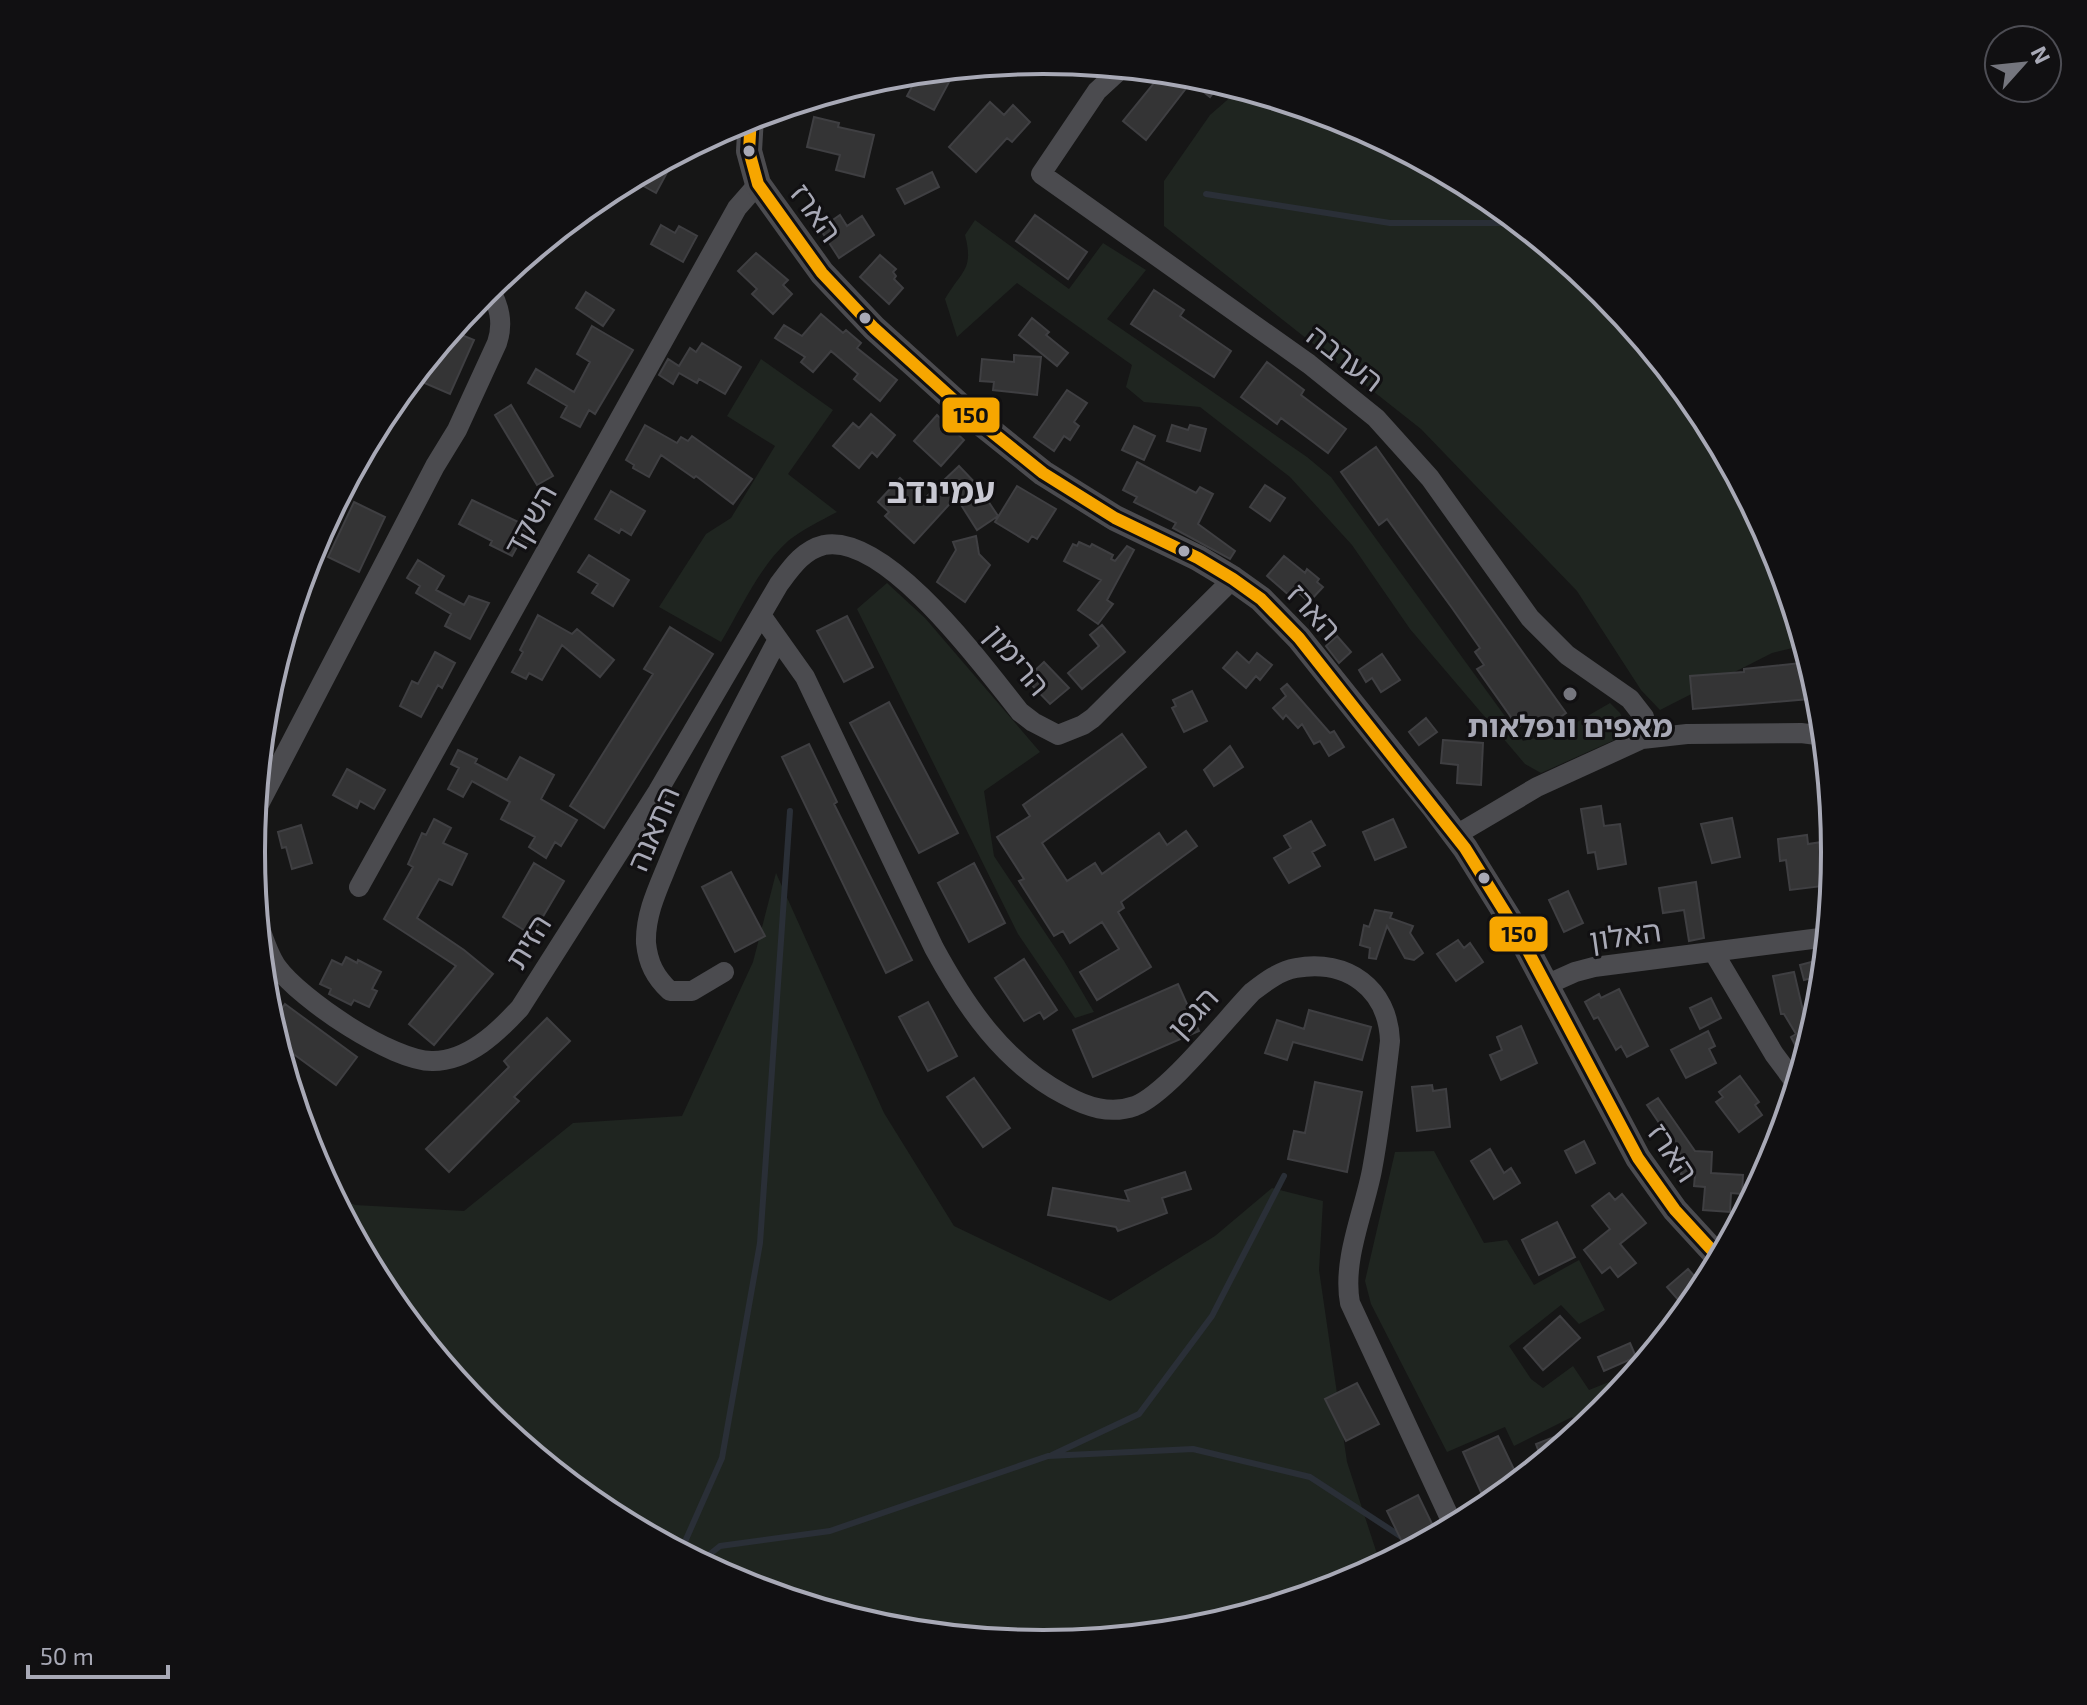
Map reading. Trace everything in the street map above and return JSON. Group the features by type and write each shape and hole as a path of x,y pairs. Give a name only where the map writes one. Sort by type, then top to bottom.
{"street":[{"name":"הערבה","path":"1111,78 1097,91 1041,174 1309,364 1376,418 1436,485 1530,618 1567,655 1636,705 1646,722 1649,738"},
{"name":"הארז","path":"746,133 750,160 758,184 799,244 847,301 926,376 994,435 1078,497 1233,579 1261,599 1286,623 1456,835 1507,915 1638,1158 1675,1210 1712,1251"},
{"name":"השקד","path":"359,887 737,208 758,184"},
{"path":"269,786 427,480 457,430 501,331 501,315 495,300"},
{"name":"הרימון","path":"761,615 786,574 807,552 825,545 863,551 932,607 1020,712 1058,735 1093,718 1233,579"},
{"name":"הגפן","path":"761,615 805,677 956,990 1004,1051 1027,1072 1052,1088 1101,1110 1119,1110 1136,1105 1158,1092 1252,992 1270,978 1293,968 1338,970 1356,978 1381,1000 1390,1024 1390,1041 1372,1170 1347,1288 1350,1303 1449,1517"},
{"name":"הזית","path":"273,958 289,981 318,1006 381,1045 431,1062 460,1054 482,1043 500,1030 520,1008 658,791 761,615"},
{"name":"התאנה","path":"724,972 692,991 670,991 653,972 648,957 648,922 686,818 778,639"},
{"path":"1456,835 1537,787 1642,739 1687,734 1812,734"},
{"name":"האלון","path":"1546,985 1589,968 1817,939"},
{"path":"1714,953 1789,1074"}],"shaded area":[{"path":"1230,97 1294,115 1341,133 1433,178 1476,205 1557,267 1629,339 1691,420 1718,463 1763,555 1794,648 1772,653 1660,710 1641,690 1577,591 1421,429 1164,226 1164,181 1210,115"},
{"path":"975,220 1069,289 1103,243 1146,270 1107,319 1307,457 1331,477 1523,741 1560,732 1610,703 1620,713 1627,728 1621,737 1541,773 1525,764 1410,629 1352,545 1290,477 1200,407 1144,402 1126,387 1132,365 1017,283 957,337 945,299 965,269 968,256 965,235"},
{"path":"761,359 833,410 788,474 837,512 800,533 778,551 759,576 721,642 659,607 706,534 731,518 775,446 727,416"},
{"path":"887,583 925,618 1040,752 984,791 994,856 1094,1012 1075,1018 1018,934 857,609"},
{"path":"776,873 884,1113 954,1226 1110,1301 1215,1236 1272,1188 1323,1201 1319,1270 1347,1462 1378,1556 1294,1590 1195,1616 1145,1624 1044,1631 942,1624 892,1616 793,1590 699,1551 654,1527 570,1470 493,1403 458,1366 396,1285 347,1201 355,1205 464,1211 573,1123 682,1116 753,962"},
{"path":"1434,1151 1484,1243 1507,1240 1534,1285 1579,1260 1605,1310 1579,1324 1561,1305 1509,1346 1531,1379 1543,1388 1573,1366 1589,1390 1617,1379 1574,1422 1572,1417 1514,1446 1505,1427 1447,1452 1371,1304 1365,1281 1395,1152"}],"building":[{"path":"950,80 934,110 907,96 913,86"},
{"path":"1154,83 1187,88 1146,140 1123,121"},
{"path":"990,102 1004,115 1013,105 1030,122 1012,142 1007,138 976,172 949,147"},
{"path":"814,117 839,123 838,127 874,135 864,177 836,170 840,155 807,147"},
{"path":"668,170 656,193 642,185"},
{"path":"932,172 939,187 905,204 897,189"},
{"path":"840,215 847,226 862,216 874,235 839,258 820,229"},
{"path":"1035,215 1087,252 1068,279 1016,241"},
{"path":"661,225 675,233 679,226 697,236 683,262 651,244"},
{"path":"756,253 788,280 783,285 792,294 773,314 752,294 757,289 738,271"},
{"path":"880,255 896,269 894,279 903,288 889,304 860,277"},
{"path":"1154,290 1184,310 1180,316 1231,351 1214,377 1131,324"},
{"path":"586,292 614,310 603,326 576,308"},
{"path":"821,314 843,333 846,330 861,343 857,348 897,380 880,401 854,379 858,374 831,351 813,372 801,362 805,357 775,338 784,325 802,336"},
{"path":"1032,318 1049,332 1046,335 1068,353 1057,366 1019,335"},
{"path":"592,326 633,350 595,414 589,410 580,427 561,417 567,406 528,383 536,369 574,392 590,362 577,354"},
{"path":"462,335 474,340 450,394 423,383"},
{"path":"702,343 741,367 725,394 699,379 697,383 679,373 673,384 659,375 668,359 679,366 690,348 696,352"},
{"path":"1014,355 1041,357 1037,395 993,390 994,382 980,381 982,359 1014,362"},
{"path":"1267,362 1304,390 1301,395 1346,429 1328,453 1281,418 1277,424 1241,397"},
{"path":"1067,390 1087,403 1074,422 1079,426 1070,440 1064,436 1054,451 1034,437"},
{"path":"511,405 553,476 537,485 495,415"},
{"path":"871,414 895,435 877,457 872,452 859,468 833,446 853,423 859,428"},
{"path":"937,415 964,440 941,466 914,441"},
{"path":"645,425 677,443 681,437 688,441 692,436 752,479 733,504 661,455 649,477 626,460"},
{"path":"1172,425 1188,430 1190,425 1206,429 1200,451 1167,441"},
{"path":"1134,426 1155,436 1144,460 1122,450"},
{"path":"1376,447 1566,713 1541,731 1531,718 1518,727 1477,669 1484,665 1475,652 1480,648 1387,519 1379,525 1341,472"},
{"path":"1137,462 1196,493 1200,487 1213,494 1198,524 1235,551 1230,559 1173,528 1176,523 1134,502 1137,497 1123,490"},
{"path":"959,466 978,486 998,516 977,530 956,497 914,543 885,516 889,512 878,502 900,478 923,500"},
{"path":"1265,485 1285,498 1270,521 1250,507"},
{"path":"1017,486 1056,509 1037,539 1032,536 1028,542 995,522"},
{"path":"611,491 645,511 631,535 621,529 619,533 595,519"},
{"path":"472,500 535,530 525,549 518,545 512,556 490,545 492,541 459,524"},
{"path":"354,502 385,517 359,572 328,557"},
{"path":"976,536 979,554 990,565 965,602 937,582 956,550 953,542"},
{"path":"1079,542 1090,547 1092,544 1113,555 1111,559 1115,561 1127,546 1134,550 1107,600 1113,604 1098,624 1078,610 1101,580 1064,561 1073,544 1077,546"},
{"path":"589,555 629,580 613,606 592,593 598,584 578,572"},
{"path":"1284,556 1305,573 1307,569 1319,579 1317,582 1323,587 1309,602 1295,590 1290,596 1267,576"},
{"path":"418,560 444,576 436,590 464,605 469,596 489,603 470,639 445,626 451,614 416,593 420,586 407,578"},
{"path":"538,615 572,634 577,629 614,660 600,677 562,645 542,680 529,673 526,679 512,672"},
{"path":"847,616 873,667 844,682 817,631"},
{"path":"1102,625 1125,652 1082,689 1068,673 1099,646 1090,635"},
{"path":"670,627 713,654 604,828 570,806 653,674 644,669"},
{"path":"1337,636 1351,652 1339,663 1326,646"},
{"path":"435,652 455,663 442,688 438,685 421,717 400,706 412,681 418,684"},
{"path":"1237,652 1249,663 1257,653 1272,665 1260,680 1256,676 1246,688 1223,668"},
{"path":"1382,654 1400,680 1381,692 1372,678 1366,682 1359,670"},
{"path":"1044,662 1069,688 1050,704 1026,679"},
{"path":"1798,663 1807,699 1693,709 1690,676 1744,672 1744,669"},
{"path":"1287,684 1330,733 1334,731 1344,747 1329,756 1320,741 1314,744 1302,724 1298,728 1286,715 1283,719 1273,708 1286,696 1281,689"},
{"path":"1192,691 1207,721 1184,732 1172,708 1176,706 1173,700"},
{"path":"889,702 958,833 919,853 850,723"},
{"path":"1426,718 1437,732 1419,745 1409,732"},
{"path":"1122,734 1146,767 1042,843 1067,881 1095,863 1102,874 1159,833 1167,845 1186,831 1197,846 1121,902 1124,908 1118,912 1151,967 1097,1000 1080,972 1119,949 1102,922 1070,943 1063,931 1054,936 1019,881 1024,879 997,837 1030,816 1023,805"},
{"path":"1443,740 1483,743 1481,785 1457,783 1458,765 1441,763"},
{"path":"809,744 837,802 834,804 912,960 886,973 782,757"},
{"path":"1230,746 1243,767 1214,786 1204,770"},
{"path":"458,750 507,780 520,757 554,775 541,799 577,820 561,846 555,842 546,858 529,847 535,837 501,819 510,802 472,781 463,797 448,789 459,768 451,764"},
{"path":"347,769 385,790 374,809 360,801 357,808 333,795"},
{"path":"1601,806 1604,826 1620,824 1626,864 1598,869 1595,852 1588,853 1581,809"},
{"path":"1732,818 1740,857 1712,863 1701,824"},
{"path":"434,819 451,828 443,843 467,854 452,885 439,879 417,918 493,974 434,1045 409,1024 456,966 384,919 413,867 408,864 422,833 426,835"},
{"path":"1393,819 1406,847 1375,860 1363,832"},
{"path":"1311,821 1325,845 1312,852 1320,866 1289,883 1274,858 1291,848 1284,836"},
{"path":"301,825 312,863 292,869 278,832"},
{"path":"1807,835 1808,844 1822,842 1821,886 1790,890 1786,860 1780,861 1778,839"},
{"path":"534,863 564,881 532,935 503,917"},
{"path":"974,863 1005,923 969,942 938,883"},
{"path":"731,872 765,936 735,952 702,887"},
{"path":"1696,882 1704,938 1689,941 1684,910 1663,913 1659,888"},
{"path":"1568,891 1583,923 1564,932 1549,900"},
{"path":"1375,910 1392,913 1390,918 1413,926 1410,933 1423,953 1414,960 1405,958 1387,926 1376,959 1369,958 1370,948 1360,945 1364,925 1369,927"},
{"path":"1458,940 1464,948 1470,943 1483,962 1456,981 1437,954"},
{"path":"346,957 381,972 372,989 377,991 369,1007 354,1000 351,1005 329,994 331,989 320,984 332,960 342,965"},
{"path":"1024,959 1057,1010 1044,1019 1040,1012 1024,1021 995,978"},
{"path":"1814,961 1811,978 1804,980 1800,965"},
{"path":"1794,972 1804,1016 1797,1048 1791,1037 1796,1034 1781,1014 1773,976"},
{"path":"1178,984 1199,1031 1093,1077 1073,1030"},
{"path":"1619,989 1648,1046 1627,1057 1621,1046 1616,1050 1598,1017 1594,1019 1585,1002 1599,994 1601,998"},
{"path":"1711,998 1721,1018 1700,1029 1690,1008"},
{"path":"928,1002 957,1056 928,1071 899,1017"},
{"path":"285,1004 357,1057 336,1085 292,1053 281,1009"},
{"path":"1309,1010 1371,1027 1362,1060 1293,1042 1287,1060 1265,1053 1277,1020 1304,1029"},
{"path":"547,1018 570,1041 514,1097 519,1101 449,1172 426,1149 509,1067 504,1061"},
{"path":"1521,1026 1537,1063 1501,1080 1490,1055 1502,1050 1497,1037"},
{"path":"1708,1031 1715,1046 1709,1049 1716,1063 1686,1078 1671,1050"},
{"path":"1740,1076 1759,1102 1755,1105 1762,1115 1739,1132 1716,1102 1723,1097 1719,1092"},
{"path":"974,1078 1010,1128 983,1147 947,1097"},
{"path":"1315,1082 1362,1092 1347,1172 1288,1159 1294,1131 1305,1133"},
{"path":"1432,1085 1433,1091 1446,1089 1450,1127 1417,1131 1412,1087"},
{"path":"1658,1098 1695,1151 1712,1152 1711,1173 1743,1175 1742,1194 1731,1193 1730,1212 1703,1210 1705,1187 1694,1186 1695,1175 1681,1174 1682,1157 1647,1105"},
{"path":"1584,1141 1595,1163 1576,1173 1565,1151"},
{"path":"1490,1149 1504,1173 1511,1168 1520,1183 1494,1199 1471,1161"},
{"path":"1185,1172 1191,1189 1162,1198 1167,1213 1118,1231 1116,1227 1048,1215 1053,1188 1129,1201 1125,1191"},
{"path":"1609,1193 1615,1200 1622,1194 1646,1223 1620,1244 1636,1263 1618,1277 1610,1267 1602,1273 1584,1250 1610,1229 1592,1206"},
{"path":"1557,1222 1575,1257 1539,1275 1522,1240"},
{"path":"1688,1269 1696,1278 1679,1301 1667,1287"},
{"path":"1560,1316 1580,1338 1543,1370 1524,1348"},
{"path":"1630,1343 1636,1357 1604,1371 1598,1357"},
{"path":"1357,1383 1379,1424 1346,1441 1325,1399"},
{"path":"1561,1434 1539,1452 1536,1444"},
{"path":"1498,1436 1515,1471 1482,1495 1463,1452"},
{"path":"1418,1495 1433,1527 1403,1543 1387,1511"}],"waterway":[{"path":"1206,194 1390,223 1501,223"},
{"path":"684,1543 722,1458 760,1243 790,811"},
{"path":"1052,1455 1139,1414 1212,1316 1284,1176"},
{"path":"709,1555 720,1546 830,1531 1048,1456 1193,1449 1310,1477 1407,1541"}],"transit line":[{"name":"150","path":"750,131 749,151 758,184 822,273 874,328 967,412 1043,473 1115,518 1198,558 1233,579 1261,599 1299,638 1465,848 1521,938 1638,1158 1675,1210 1712,1251"}],"place":[{"name":"מאפים ונפלאות","path":"1570,694"}],"district":[{"name":"עמינדב","path":"941,489"}]}
